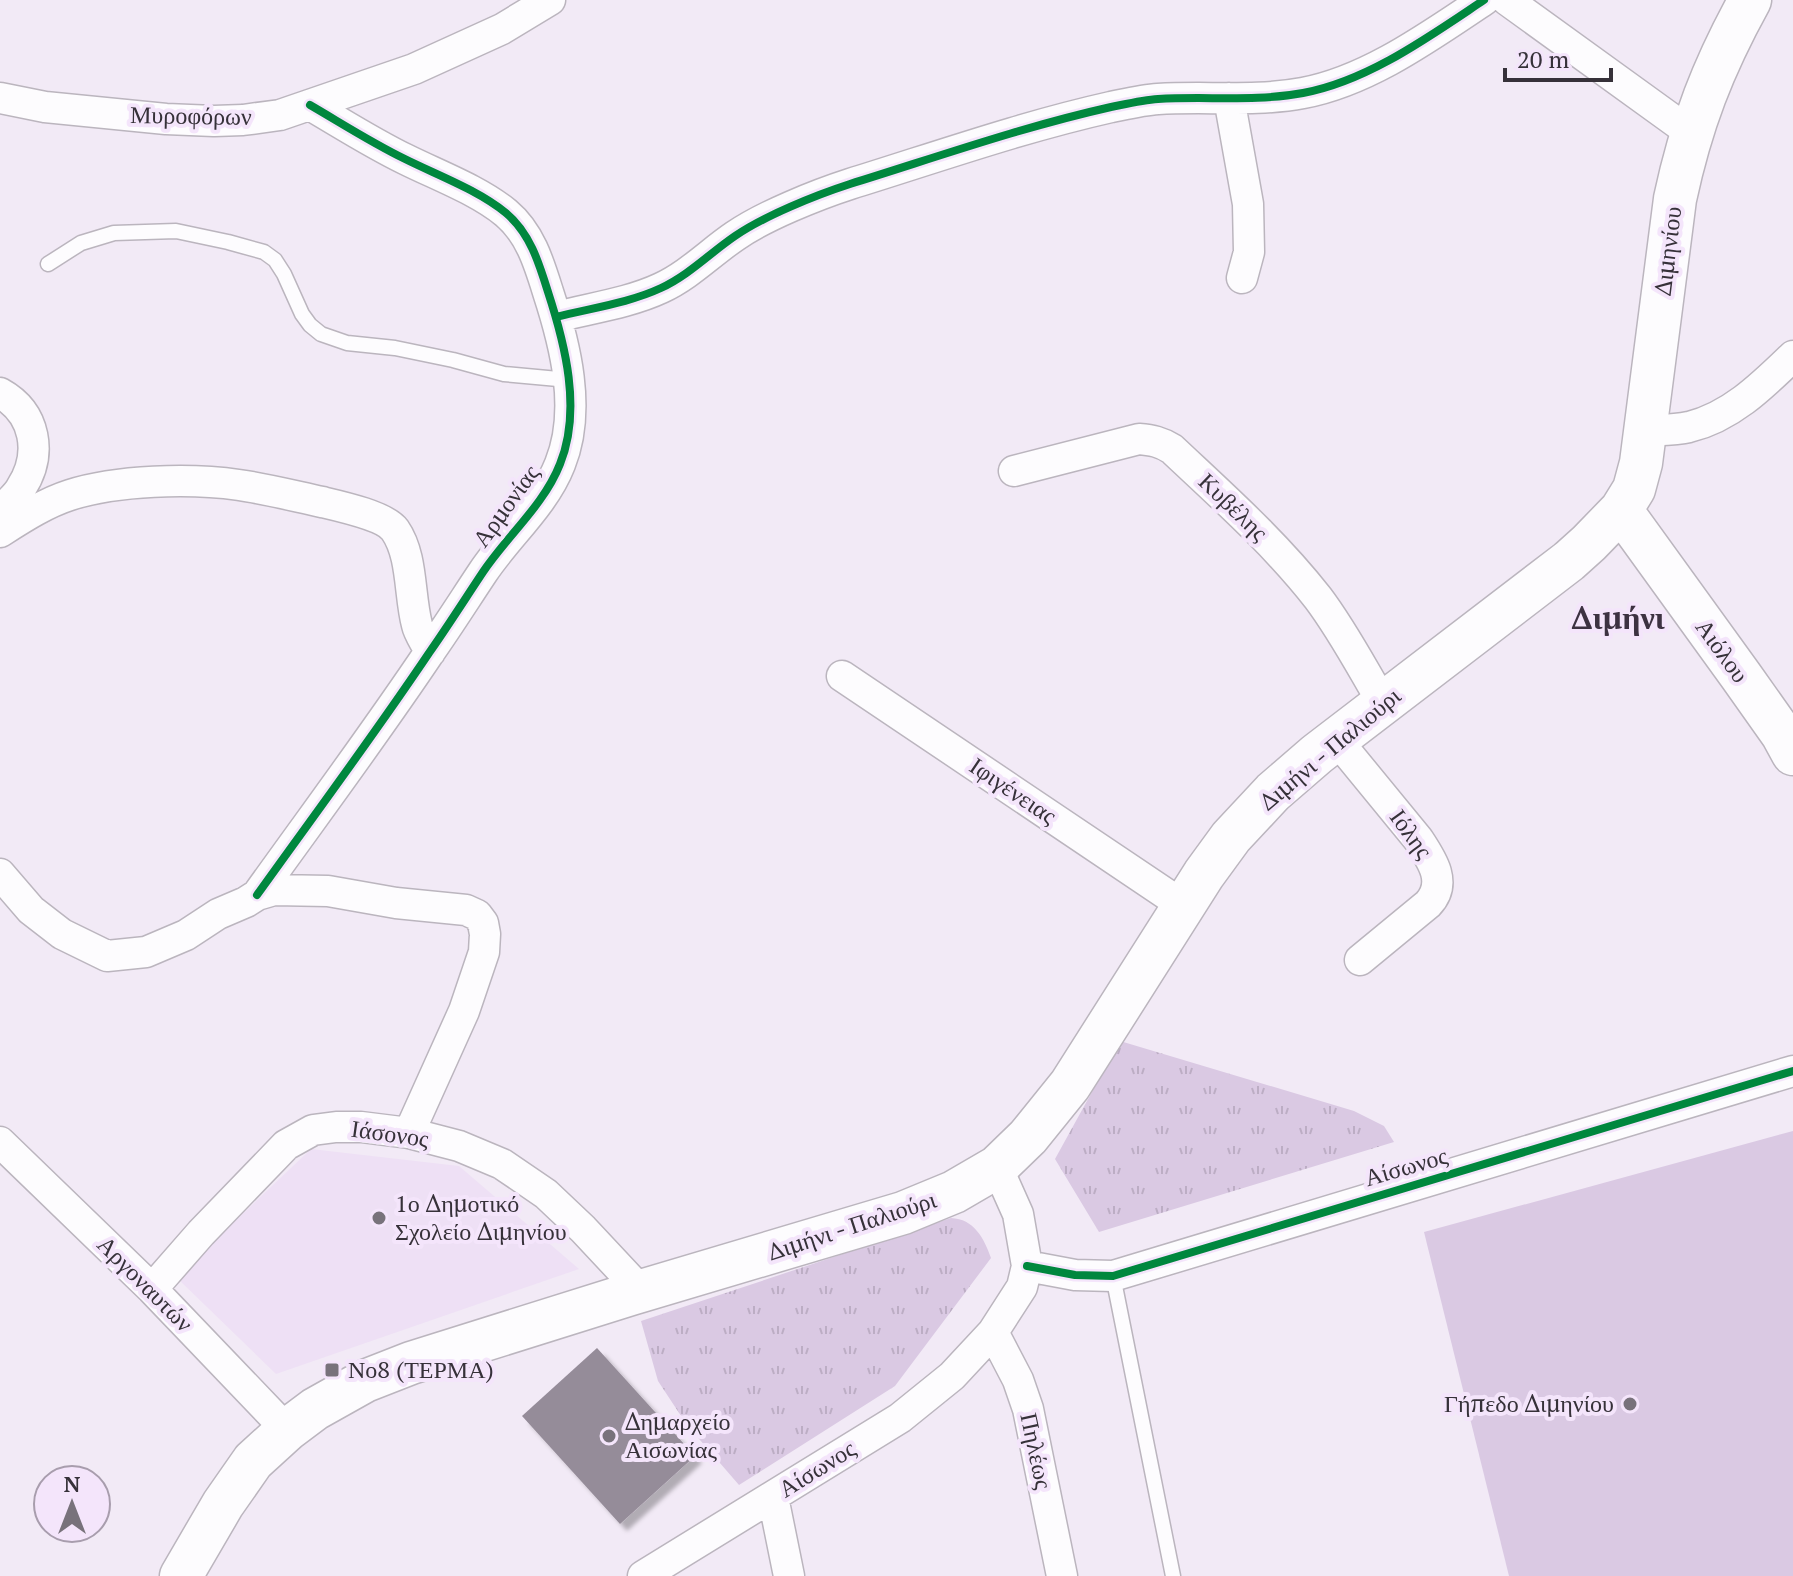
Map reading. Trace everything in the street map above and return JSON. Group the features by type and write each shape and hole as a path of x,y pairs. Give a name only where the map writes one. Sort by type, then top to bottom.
{"main road":[{"name":"Διμηνίου","path":"1621,510 1634,489 1641,463 1675,199 1691,133 1711,77 1750,0"},
{"name":"Διμήνι - Παλιούρι","path":"192,1572 223,1504 253,1461 315,1409 365,1381 411,1363 641,1291 903,1213 954,1192 997,1167 1028,1137 1070,1085 1231,837 1273,792 1336,739 1569,561 1621,510"},
{"name":"Αιόλου","path":"1621,510 1782,734 1793,754"}],"street":[{"name":"Μυροφόρων","path":"0,98 108,115 214,121 280,115 429,63 502,29 550,0"},
{"path":"556,317 660,288 679,278 754,224 847,185 1014,132 1154,99 1229,98 1321,89 1365,72 1417,44 1484,0"},
{"path":"1507,0 1691,133"},
{"path":"1229,98 1248,204 1249,252 1242,278"},
{"name":"Αρμονίας","path":"257,895 430,652 486,567 554,477 561,463 569,430 569,380 563,339 539,263 528,239 507,213 484,198 400,157 310,105"},
{"path":"1645,431 1686,428 1719,415 1740,403 1793,356"},
{"path":"0,393 23,410 33,437 31,469 20,490 0,512"},
{"name":"Κυβέλης","path":"1014,471 1139,439 1152,440 1172,449 1280,553 1319,600 1383,703"},
{"path":"0,532 40,507 67,496 129,484 237,484 339,506 394,528 407,565 417,628 430,652"},
{"name":"Ιφιγένειας","path":"842,676 1184,906"},
{"name":"Ιόλης","path":"1336,739 1418,839 1430,857 1438,884 1436,896 1428,904 1360,960"},
{"path":"0,874 31,910 62,934 107,956 146,952 186,935 218,914 257,895 274,890 328,891 396,903 466,910 477,915 483,923 484,952 464,1011 409,1133"},
{"name":"Αίσωνος","path":"643,1576 926,1399 993,1332 1022,1287 1027,1266 1075,1275 1113,1276 1793,1071"},
{"name":"Ιάσονος","path":"152,1289 286,1145 313,1130 361,1127 409,1133 459,1146 502,1164 546,1194 641,1291"},
{"name":"Αργοναυτών","path":"0,1142 152,1289 287,1430"},
{"path":"997,1167 1018,1214 1027,1266"},
{"name":"Πηλέως","path":"993,1332 1018,1380 1028,1409 1062,1576"},
{"path":"773,1497 789,1576"}],"lane":[{"path":"48,264 81,243 114,233 176,231 228,242 264,252 275,260 302,314 321,334 347,343 395,348 504,374 569,380"},
{"path":"1113,1276 1173,1576"}],"shaded area":[{"name":"1ο Δημοτικό Σχολείο Διμηνίου","path":"311,1149 459,1166 579,1269 276,1374 176,1277"}],"green space":[{"path":"1120,1041 1354,1111 1384,1126 1394,1142 1099,1232 1055,1159"},
{"name":"Γήπεδο Διμηνίου","path":"1793,1131 1793,1576 1509,1576 1424,1232"},
{"path":"951,1218 966,1222 977,1231 991,1258 895,1386 739,1485 687,1425 658,1381 641,1321"}],"building":[{"name":"Δημαρχείο Αισωνίας","path":"597,1348 695,1456 620,1524 522,1416"}],"cycle path":[{"path":"556,317 623,301 661,288 681,277 747,228 806,200 1012,133 1146,100 1267,97 1327,87 1398,56 1484,0"},
{"path":"257,895 387,714 483,572 545,493 560,464 570,422 569,377 560,333 537,260 514,221 483,197 393,153 310,105"},
{"path":"1027,1266 1075,1275 1113,1276 1793,1071"}],"place":[{"name":"1ο Δημοτικό Σχολείο Διμηνίου","path":"379,1218"},
{"name":"Νο8 (ΤΕΡΜΑ)","path":"332,1370"},
{"name":"Γήπεδο Διμηνίου","path":"1630,1404"},
{"name":"Δημαρχείο Αισωνίας","path":"609,1436"}],"district":[{"name":"Διμήνι","path":"1618,618"}]}
